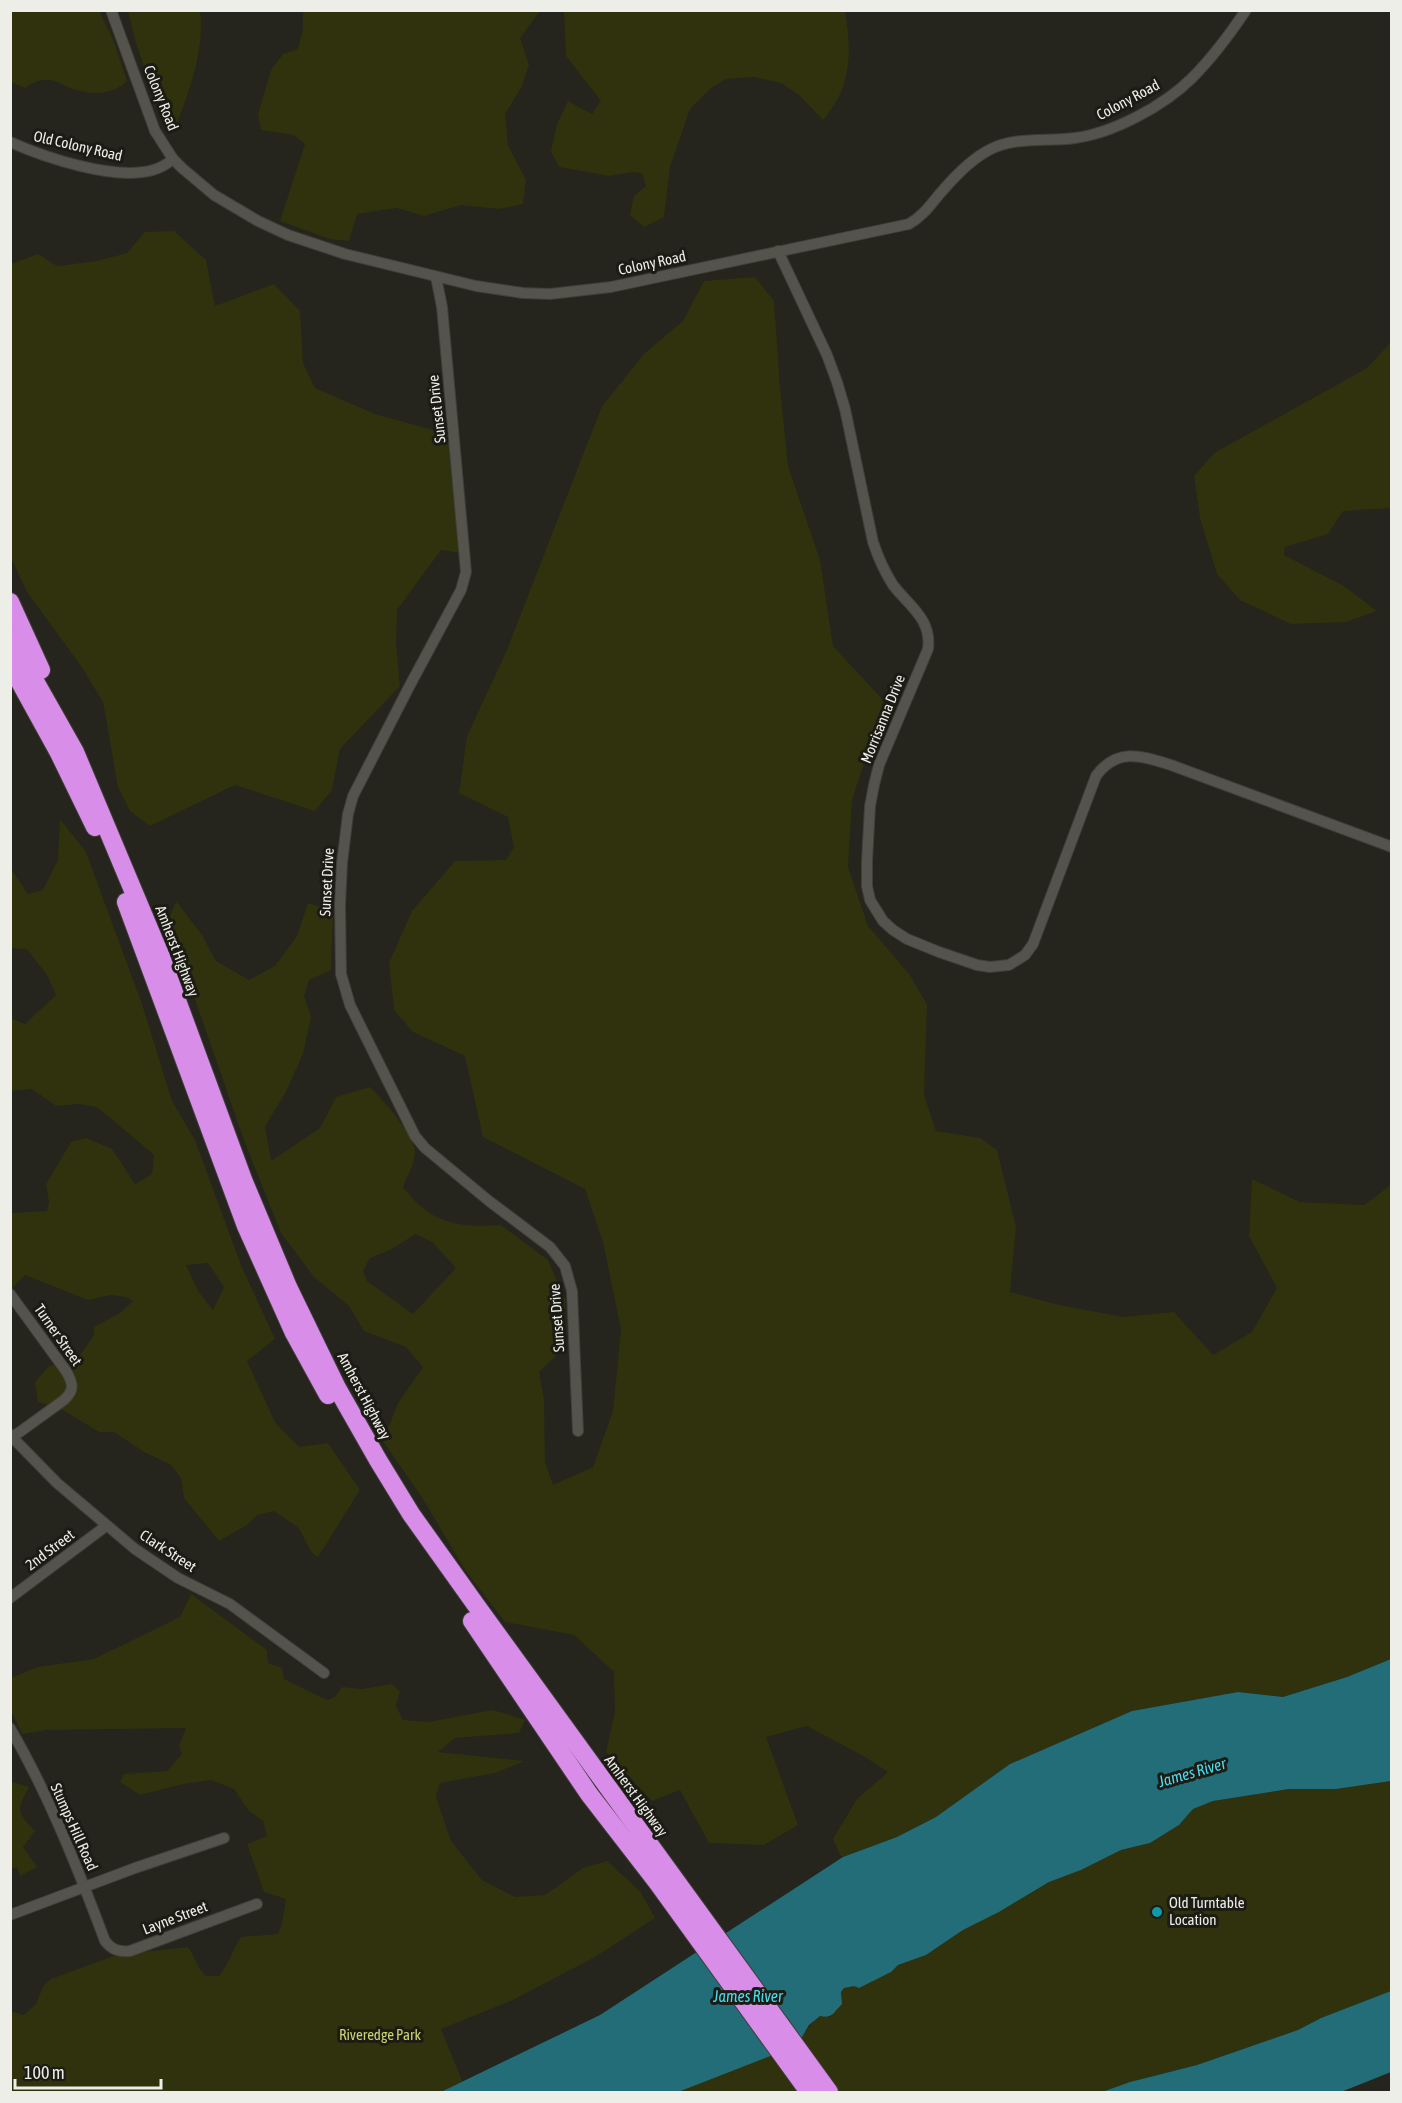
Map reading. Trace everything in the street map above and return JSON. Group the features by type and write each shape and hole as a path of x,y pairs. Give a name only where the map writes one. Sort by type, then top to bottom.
{"highway":[{"path":"10,602 25,632 75,752"},
{"name":"Amherst Highway","path":"10,637 75,752 161,957 244,1182 288,1287 337,1388 411,1514 809,2092"},
{"name":"Amherst Highway","path":"10,664 60,753 112,868 246,1226 294,1333 365,1462 589,1794 663,1878 829,2092"}],"street":[{"name":"Colony Road","path":"111,10 156,131 173,159 214,195 288,235 345,254 436,277 523,293 576,292 611,287 909,224 928,210 970,163 997,147 1024,141 1076,138 1095,134 1124,122 1180,89 1204,65 1246,10"},
{"name":"Old Colony Road","path":"10,142 64,161 120,173 152,171 173,159"},
{"name":"Morrisanna Drive","path":"778,251 827,355 837,382 878,558 894,586 919,613 928,633 928,649 879,765 870,806 867,886 870,900 883,921 907,939 977,965 1004,967 1017,962 1033,944 1096,776 1109,762 1127,756 1152,759 1171,765 1392,847"},
{"name":"Sunset Drive","path":"436,277 442,307 466,572 461,590 353,796 348,814 342,863 341,974 350,1005 415,1136 425,1148 489,1201 550,1247 565,1266 572,1291 578,1431"},
{"name":"Turner Street","path":"10,1294 66,1371 73,1387 64,1400 17,1434 11,1435"},
{"name":"Clark Street","path":"11,1435 57,1483 135,1549 178,1578 230,1604 324,1673"},
{"name":"2nd Street","path":"10,1598 106,1526"},
{"name":"Stumps Hill Road","path":"10,1728 48,1805 105,1941"},
{"path":"10,1915 224,1838"},
{"name":"Layne Street","path":"105,1941 116,1950 130,1951 257,1904"}],"green space":[{"path":"11,10 99,11 113,39 127,81 115,89 94,93 73,89 49,80 37,81 25,88 11,82"},
{"path":"128,11 200,11 198,54 191,83 176,125 164,125 136,43"},
{"path":"303,11 540,11 520,38 529,65 521,88 505,114 508,145 526,180 523,204 499,209 461,205 424,216 397,208 357,214 349,241 330,239 280,221 305,144 294,135 261,130 258,114 271,70 283,54 298,49 303,29"},
{"path":"564,11 845,11 849,55 845,82 833,108 823,120 799,95 781,83 754,77 726,79 711,88 690,109 670,167 664,217 644,227 630,215 634,196 646,186 642,173 632,172 609,176 559,167 551,151 557,124 568,101 592,114 601,101 566,56"},
{"path":"174,231 206,260 215,306 274,284 300,311 303,363 315,388 375,414 448,434 461,553 441,550 397,610 396,643 400,686 340,749 332,790 315,811 235,785 150,826 130,811 118,787 103,702 81,666 27,592 11,558 11,264 38,254 57,266 97,261 127,253 145,232"},
{"path":"755,277 774,301 788,466 820,560 833,646 884,701 852,800 848,867 868,926 910,975 927,1005 924,1095 936,1131 980,1138 997,1150 1016,1227 1010,1292 1059,1305 1124,1317 1174,1312 1213,1355 1252,1332 1277,1288 1249,1236 1252,1179 1300,1202 1364,1205 1391,1185 1391,1659 1347,1677 1283,1697 1238,1692 1132,1711 1010,1764 936,1817 897,1837 843,1857 833,1839 857,1799 888,1772 807,1726 766,1737 798,1825 764,1845 709,1843 680,1790 652,1801 606,1752 615,1711 614,1672 574,1635 505,1622 465,1570 423,1499 383,1441 398,1403 423,1367 406,1347 364,1331 349,1306 314,1277 281,1233 245,1143 168,922 176,901 202,935 216,961 249,980 275,966 297,936 308,903 333,911 331,970 309,980 304,996 311,1017 303,1054 285,1094 265,1126 271,1161 320,1128 336,1097 370,1087 397,1118 414,1145 414,1161 403,1187 413,1199 434,1216 446,1221 471,1225 501,1225 548,1260 565,1300 563,1349 539,1372 544,1400 545,1462 553,1485 593,1467 613,1411 621,1330 603,1242 585,1189 483,1137 465,1056 413,1032 394,1010 389,963 412,911 455,861 506,860 514,847 508,817 459,793 467,736 506,652 602,406 645,353 683,321 704,281","holes":["416,1234 432,1242 456,1268 413,1314 367,1281 363,1271 370,1258 390,1250"]},
{"path":"1391,342 1391,508 1343,511 1328,534 1285,547 1284,555 1344,586 1377,611 1346,622 1291,624 1240,600 1217,574 1200,518 1194,476 1214,453 1367,368"},
{"path":"60,819 86,852 142,1004 172,1101 195,1140 241,1265 275,1339 247,1361 275,1422 299,1447 328,1443 360,1490 318,1557 312,1553 298,1527 274,1511 257,1515 247,1525 219,1541 184,1498 181,1478 171,1465 144,1452 114,1432 99,1432 61,1409 38,1402 35,1382 49,1366 77,1360 94,1335 94,1327 120,1313 133,1301 126,1297 111,1295 88,1300 25,1275 11,1289 11,1213 47,1211 49,1202 46,1184 71,1142 86,1138 112,1149 135,1184 152,1174 154,1155 97,1107 79,1104 56,1106 32,1089 11,1091 11,1018 25,1024 56,995 47,975 27,949 11,948 10,867 28,894 43,890 58,860","holes":["208,1263 224,1287 213,1310 198,1291 186,1265"]},
{"name":"Riveredge Park","path":"191,1594 267,1650 268,1663 282,1668 284,1679 327,1700 335,1697 342,1687 362,1689 391,1684 400,1691 396,1706 403,1720 428,1722 493,1710 525,1720 519,1733 455,1738 438,1752 525,1761 495,1773 440,1783 436,1797 451,1841 482,1880 515,1897 545,1895 583,1868 607,1861 640,1891 655,1918 595,1957 513,2000 441,2029 463,2083 441,2092 11,2092 10,2011 24,2015 36,2004 44,1985 51,1979 116,1955 188,1947 200,1970 206,1976 219,1976 241,1937 278,1934 282,1923 286,1899 264,1892 247,1844 267,1836 263,1821 249,1811 234,1789 211,1780 183,1784 140,1795 120,1782 124,1774 167,1771 182,1754 179,1746 186,1728 47,1730 22,1734 11,1711 11,1678 37,1667 94,1659 180,1617"},
{"path":"1391,1781 1392,1991 1321,2018 1298,2030 1197,2065 1130,2082 1102,2092 678,2092 796,2041 820,2016 830,2017 842,1999 841,1992 844,1988 890,1972 898,1965 926,1955 963,1930 999,1912 1049,1882 1081,1870 1121,1850 1150,1843 1179,1825 1193,1809 1213,1801 1289,1789 1336,1789"},
{"path":"13,1782 29,1787 20,1811 35,1831 23,1847 37,1867 20,1876 17,1867 11,1869 10,1784"}],"water":[{"name":"James River","path":"1391,1659 1391,1781 1336,1789 1289,1789 1213,1801 1193,1809 1179,1825 1150,1843 1121,1850 1081,1870 1049,1882 999,1912 963,1930 926,1955 898,1965 891,1972 859,1988 854,1986 844,1988 841,1992 842,2004 834,2013 827,2017 820,2016 809,2025 802,2037 778,2053 678,2092 441,2092 600,2015 843,1857 897,1837 936,1817 1010,1764 1132,1711 1238,1692 1283,1697 1347,1677"},
{"path":"1391,1991 1391,2072 1341,2092 1102,2092 1130,2082 1197,2065 1298,2030 1321,2018"}],"place":[{"name":"Old Turntable Location","path":"1157,1912"}]}
